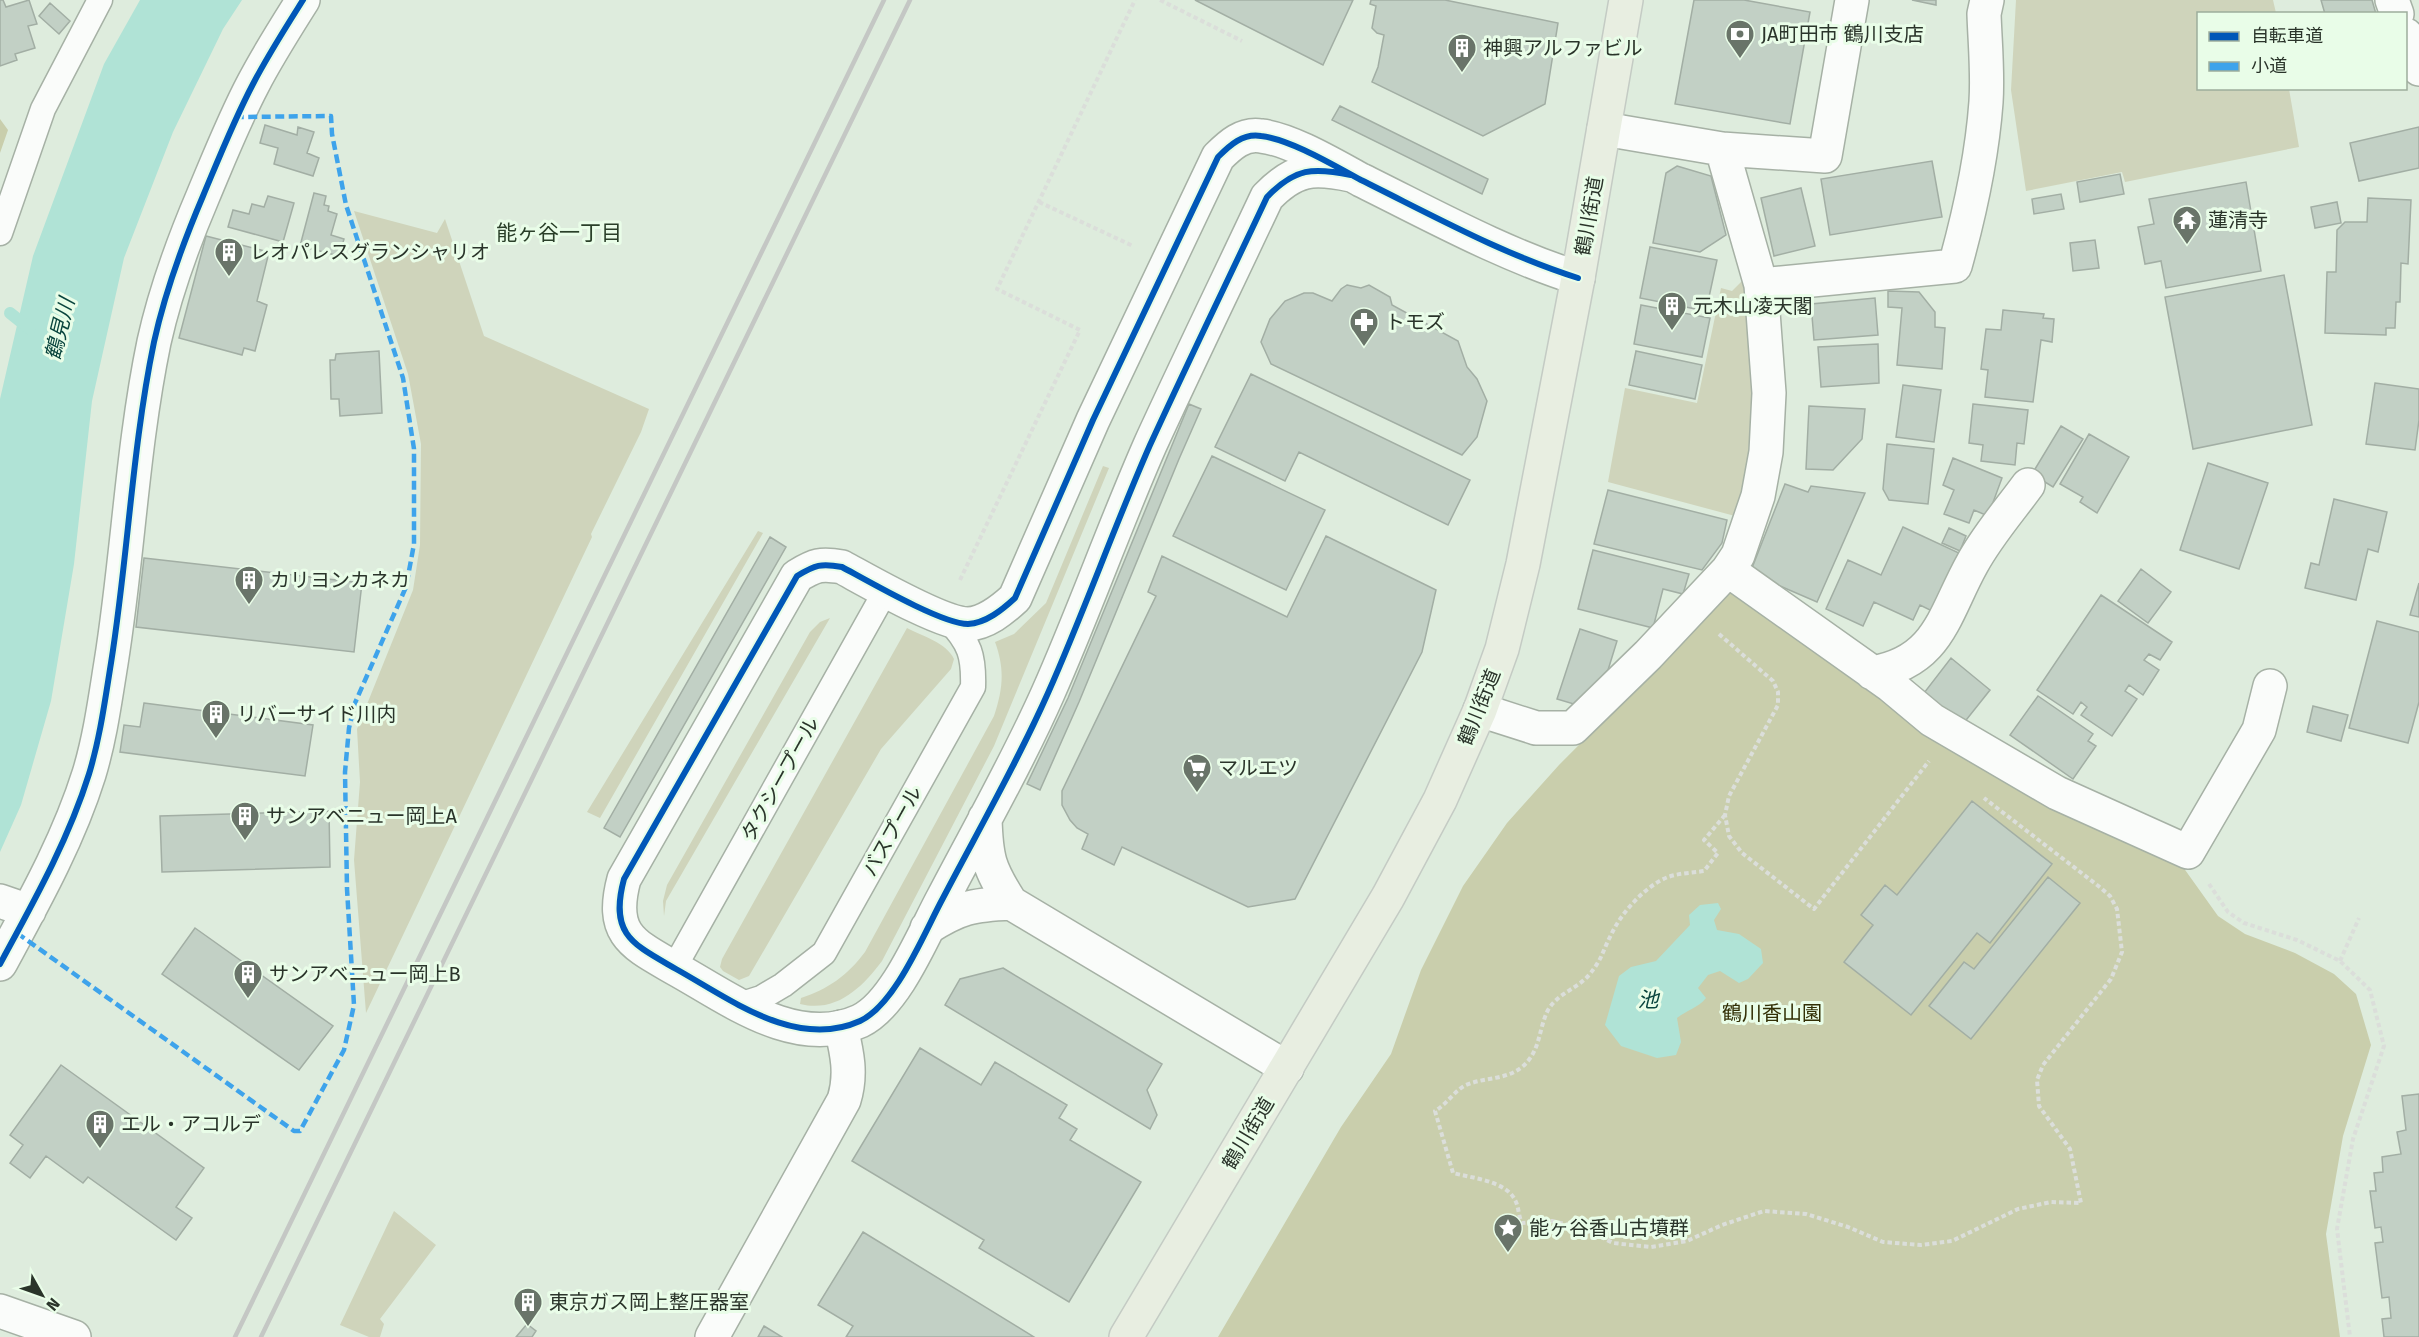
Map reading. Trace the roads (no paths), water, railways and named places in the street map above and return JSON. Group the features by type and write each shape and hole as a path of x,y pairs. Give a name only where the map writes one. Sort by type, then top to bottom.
{"main road":[{"name":"鶴川街道","path":"1126,1337 1388,897 1440,800 1480,710 1502,649 1523,564 1578,278 1626,0"}],"street":[{"path":"0,964 15,906 48,874 89,775 102,724 117,625 141,417 154,342 164,302 187,234 241,108 303,0"},
{"path":"1604,129 1722,149 1825,156 1852,0"},
{"path":"1761,285 1956,266 1971,208 1982,141 1986,99 1984,14 1988,0"},
{"path":"2407,38 2419,69"},
{"path":"1351,175 1323,169 1301,172 1282,181 1267,197 1150,445 1048,694 927,928 892,993 884,1003 861,1020 841,1027 807,1029 786,1025 739,1005 641,949 626,936 620,919 619,900 624,879 797,576 812,567 826,564 842,567 948,620 968,624 984,620 1000,612 1015,598 1093,420 1218,157 1235,140 1259,135 1284,142 1351,175 1506,252 1578,278"},
{"path":"1480,710 1536,728 1573,728 1691,610 1728,570 1737,555 1758,496 1766,452 1769,393 1761,285 1722,149"},
{"path":"1872,673 1889,670 1910,659 1935,637 1972,562 2028,485"},
{"path":"1728,570 1872,673 1932,720 2057,793 2188,852 2259,730 2270,686"},
{"path":"985,818 986,848 993,876 1011,903 1287,1068"},
{"path":"927,928 952,912 979,905 1011,903"},
{"path":"712,1337 844,1100 849,1086 850,1069 841,1027"},
{"path":"0,1311 74,1337"}],"lane":[{"path":"0,232 43,109 100,0"},
{"name":"タクシープール","path":"674,968 886,590"},
{"name":"バスプール","path":"739,1005 761,998 783,985 824,953 974,687 971,650 962,634 948,620"}],"water":[{"name":"鶴見川","path":"140,0 242,0 223,29 173,132 124,258 92,401 74,564 51,701 21,805 0,852 0,399 33,256 104,64"},
{"name":"池","path":"1718,903 1721,909 1714,920 1717,930 1739,934 1761,949 1763,963 1748,979 1739,983 1720,971 1708,975 1698,988 1706,998 1677,1018 1681,1042 1676,1055 1657,1058 1621,1046 1605,1025 1619,976 1631,967 1656,961 1690,925 1689,915 1700,905"}],"waterway":[{"path":"10,313 30,329"}],"railway":[{"path":"235,1337 884,0"},
{"path":"261,1337 910,0"}],"place":[{"name":"JA町田市 鶴川支店","path":"1740,60"},
{"name":"神興アルファビル","path":"1462,74"},
{"name":"蓮清寺","path":"2187,246"},
{"name":"レオパレスグランシャリオ","path":"229,278"},
{"name":"元木山凌天閣","path":"1672,332"},
{"name":"トモズ","path":"1364,348"},
{"name":"カリヨンカネカ","path":"249,606"},
{"name":"リバーサイド川内","path":"216,740"},
{"name":"マルエツ","path":"1197,794"},
{"name":"サンアベニュー岡上A","path":"245,842"},
{"name":"サンアベニュー岡上B","path":"248,1000"},
{"name":"エル・アコルデ","path":"100,1150"},
{"name":"能ヶ谷香山古墳群","path":"1508,1254"},
{"name":"東京ガス岡上整圧器室","path":"528,1328"}],"district":[{"name":"能ヶ谷一丁目","path":"559,233"}],"park label":[{"name":"鶴川香山園","path":"1772,1013"}]}
